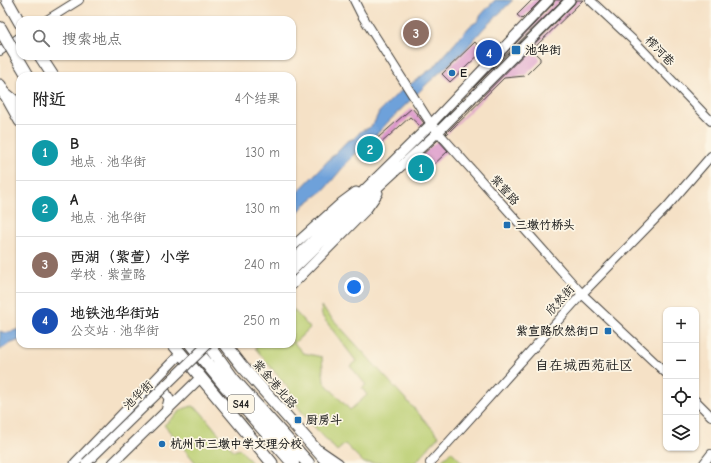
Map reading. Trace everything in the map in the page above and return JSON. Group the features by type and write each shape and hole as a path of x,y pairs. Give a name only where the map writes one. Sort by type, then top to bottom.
{"highway":[{"path":"0,28 16,55"},
{"path":"0,43 16,72"},
{"path":"19,60 26,72"},
{"path":"2,89 16,102"},
{"name":"S44","path":"194,348 293,463"},
{"name":"S44","path":"211,348 233,379 308,463"}],"main road":[{"path":"8,0 16,16"},
{"path":"296,281 366,210 385,176 431,124 549,0"},
{"path":"296,257 385,176 438,132 570,0"},
{"path":"43,60 50,72"},
{"path":"2,89 16,114"},
{"path":"296,243 341,203 385,176"},
{"path":"296,267 370,190"},
{"path":"177,348 272,463"},
{"name":"池华街","path":"86,463 204,348"},
{"name":"池华街","path":"95,463 211,348"},
{"name":"紫金港北路","path":"231,348 328,463"},
{"path":"75,463 181,353"},
{"path":"114,463 201,377"},
{"path":"142,394 153,388 164,389 169,399 165,412"}],"street":[{"path":"53,16 79,0"},
{"name":"紫萱路","path":"354,0 361,14 431,124 582,294 663,370"},
{"name":"榨河巷","path":"590,0 635,42 711,120"},
{"path":"0,40 16,37"},
{"path":"0,51 16,39"},
{"name":"欣然街","path":"430,463 582,294 665,208 711,156"},
{"path":"699,404 711,416"},
{"name":"紫金港北路","path":"308,441 339,463"},
{"path":"704,463 711,454"}],"green space":[{"path":"321,306 439,436 415,463 364,463 345,444 337,451 303,413 292,397 288,388 255,348 296,348 296,345 303,353 322,357 324,382 350,410 367,395 362,388 366,385 350,366 356,361 322,316"},
{"path":"296,312 310,328 296,341"},
{"path":"192,406 200,411 233,451 240,449 252,463 196,463 164,425 183,409"},
{"path":"451,451 463,463 440,463"}],"water":[{"path":"495,0 513,0 483,29 464,51 429,82 351,158 324,190 304,205 296,215 296,194 347,141 355,138 361,131 369,128 374,123 379,112 396,95 435,66 470,26 478,21 481,15"},
{"path":"16,330 16,341 0,350 0,331 5,333"}],"building":[{"path":"532,0 541,0 522,19 517,15"},
{"path":"555,0 562,0 474,87 553,4"},
{"path":"576,0 583,0 532,50 540,58 540,61 525,76 504,78 447,134 446,133 574,4"},
{"path":"475,42 483,51 450,82 442,74"},
{"path":"412,108 424,123 420,126 410,117 368,155 364,150"},
{"path":"438,140 448,151 427,171 425,168 418,175 414,171 422,163 418,159"}],"place":[{"name":"西湖（紫萱）小学","path":"416,33"},
{"name":"池华街","path":"516,50"},
{"name":"地铁池华街站","path":"489,53"},
{"name":"E","path":"452,73"},
{"name":"A","path":"370,149"},
{"name":"B","path":"421,168"},
{"name":"三墩竹桥头","path":"507,225"},
{"name":"紫宣路欣然街口","path":"608,331"},
{"name":"厨房斗","path":"298,420"},
{"name":"杭州市三墩中学文理分校","path":"162,444"}],"district":[{"name":"自在城西苑社区","path":"584,365"}]}
